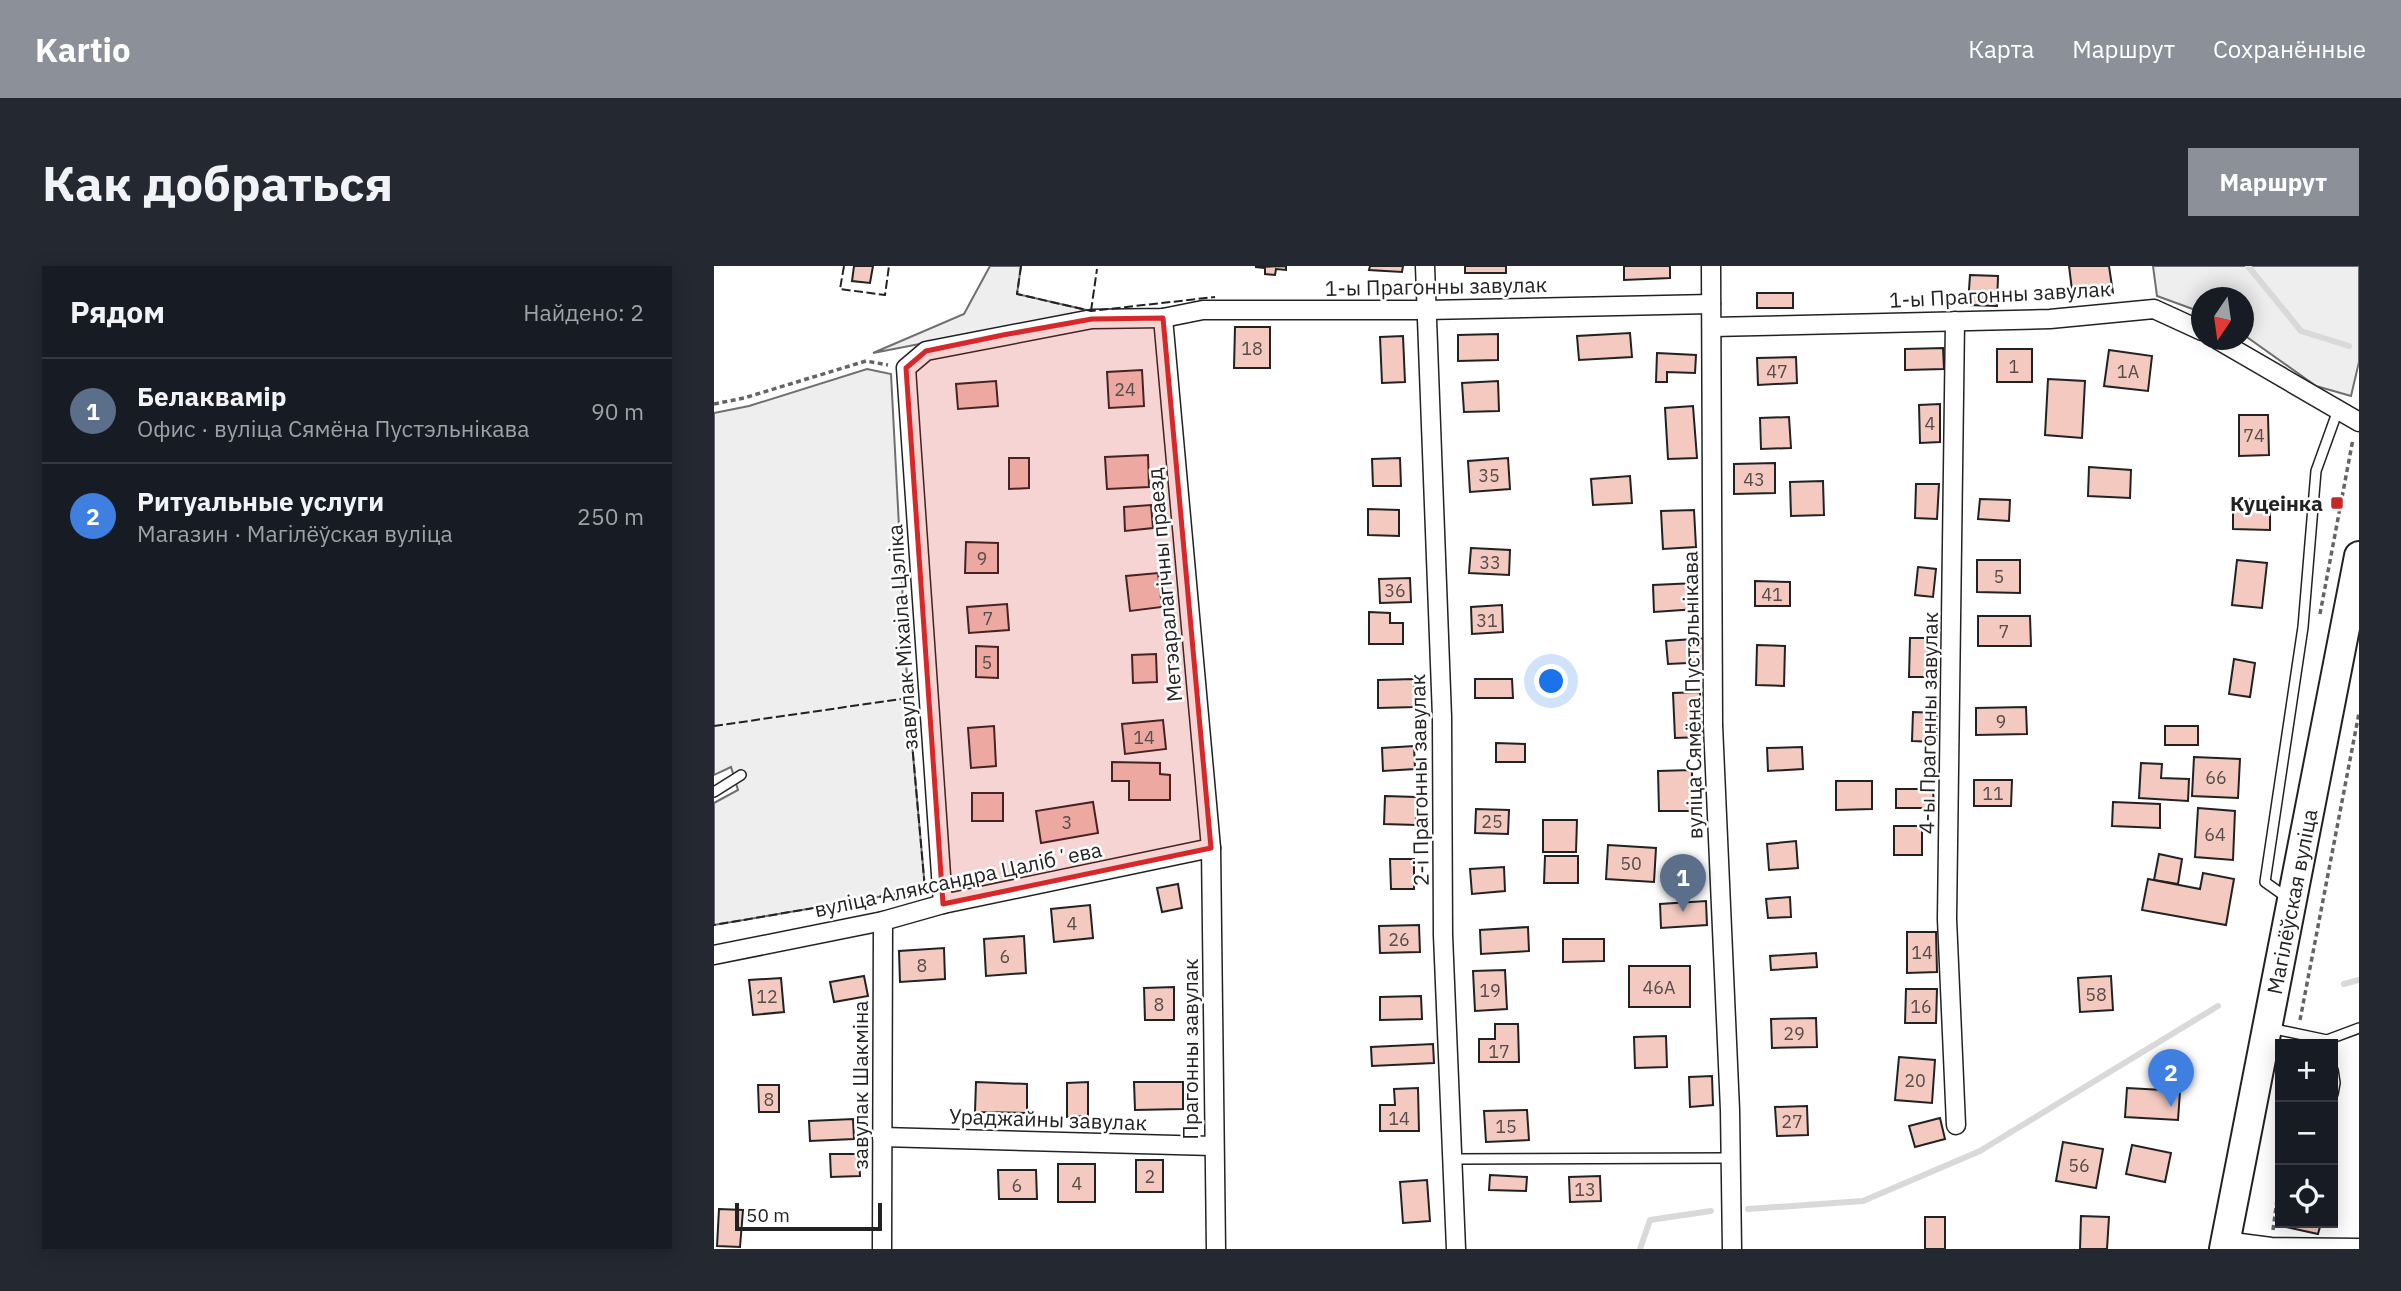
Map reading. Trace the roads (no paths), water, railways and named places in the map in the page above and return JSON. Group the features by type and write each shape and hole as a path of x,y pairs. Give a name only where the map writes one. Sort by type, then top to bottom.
{"main road":[{"name":"Магілёўская вуліца","path":"2225,1245 2359,556"}],"street":[{"name":"2-і Прагонны завулак","path":"1425,266 1442,717 1443,921 1456,1249"},
{"name":"вуліца Сямёна Пустэльнікава","path":"1711,266 1713,724 1730,1110 1732,1249"},
{"name":"1-ы Прагонны завулак","path":"906,368 926,351 1003,335 1092,319 1163,318 1203,310 1426,310 1711,304"},
{"name":"1-ы Прагонны завулак","path":"1712,327 2050,318 2154,309 2191,326"},
{"name":"Метэаралагічны праезд","path":"1163,318 1211,848"},
{"name":"4-ы Прагонны завулак","path":"1955,321 1947,919 1956,1125"},
{"path":"2235,350 2359,422"},
{"name":"завулак Міхаіла Цэліка","path":"906,368 943,904"},
{"name":"вуліца Аляксандра Цалібʼева","path":"714,955 883,921 943,904 1211,848"},
{"name":"Прагонны завулак","path":"1211,848 1216,1249"},
{"name":"завулак Шакміна","path":"883,921 883,1249"},
{"name":"Ураджайны завулак","path":"882,1137 1213,1146"},
{"path":"2225,1245 2359,1248"}],"lane":[{"path":"2291,900 2265,882 2303,627 2316,471 2338,410"},
{"path":"714,792 741,775"},
{"path":"2266,1028 2317,1039"},
{"path":"2334,1039 2359,1028"},
{"path":"1453,1159 1729,1158"}],"waterway":[{"path":"2248,266 2301,331 2349,346"},
{"path":"2344,984 2359,980"},
{"path":"1748,1209 1863,1201 1980,1151 2218,1006"},
{"path":"1640,1249 1650,1220 1711,1211"}],"place":[{"name":"Куцеінка","path":"2337,503"},
{"name":"Белаквамір","path":"1683,912"},
{"name":"Ритуальные услуги","path":"2171,1107"}]}
